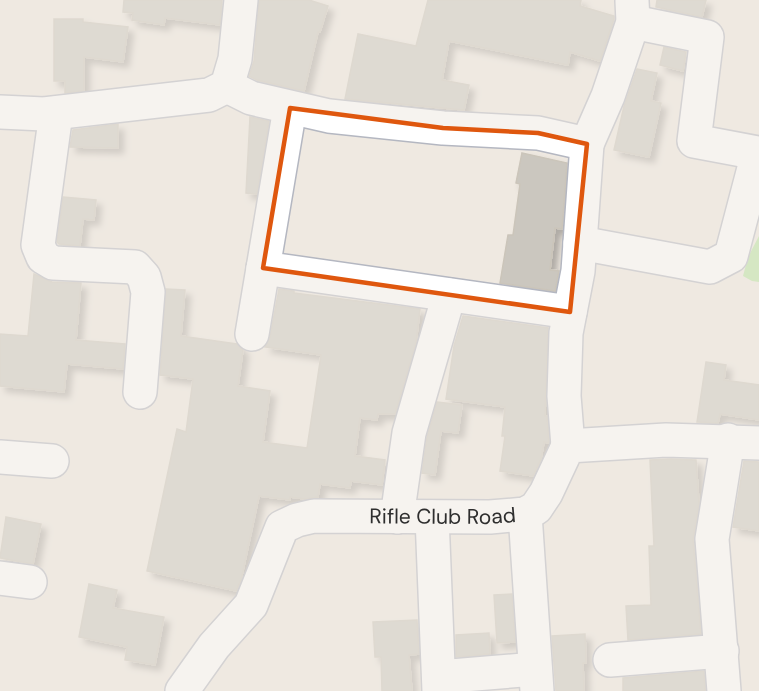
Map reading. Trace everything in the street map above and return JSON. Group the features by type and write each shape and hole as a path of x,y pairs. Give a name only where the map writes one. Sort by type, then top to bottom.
{"street":[{"path":"0,112 56,113 209,95 226,86 235,59 241,0"},
{"path":"580,243 710,267 731,256 750,218 758,153 694,141 707,37 632,11 608,96 587,144 578,271 566,333 564,396 568,446 666,440 744,442 712,539 724,691"},
{"path":"226,86 250,98 329,116 443,128 538,133 587,144"},
{"path":"252,334 290,108"},
{"path":"56,113 38,245 43,256 53,263 135,267 144,277 148,292 140,392"},
{"path":"263,268 570,312"},
{"path":"397,516 409,433 449,295"},
{"name":"Rifle Club Road","path":"182,691 214,646 251,604 282,527 314,516 490,517 525,514 536,508 546,493 568,446"},
{"path":"0,457 52,461"},
{"path":"432,517 439,684 536,680 525,514"},
{"path":"610,660 722,651"}],"highlighted area":[{"path":"290,108 443,128 538,133 587,144 570,312 263,268"}],"green space":[{"path":"759,236 759,282 743,276 748,257"}],"building":[{"path":"124,0 222,0 220,25 165,18 164,25 132,20 133,13 123,12"},
{"path":"259,0 309,0 328,6 320,32 318,32 304,91 249,76 254,61"},
{"path":"428,0 581,0 580,6 614,16 614,19 600,61 570,52 568,65 449,41 442,80 469,85 464,110 345,99 358,34 416,46"},
{"path":"657,0 706,0 702,17 656,7"},
{"path":"54,19 83,19 83,22 128,27 123,62 84,57 84,91 65,93 65,81 54,81"},
{"path":"664,47 686,52 683,71 660,65"},
{"path":"637,69 657,73 651,101 661,103 649,157 614,150 624,106"},
{"path":"250,117 269,121 257,194 246,193"},
{"path":"118,124 118,148 70,147 73,130"},
{"path":"522,153 567,163 562,229 555,228 550,270 559,271 555,291 500,283 508,235 513,235 520,184 516,183"},
{"path":"63,197 96,200 94,220 83,219 80,246 57,242"},
{"path":"34,274 52,282 81,283 76,340 125,344 123,369 67,364 64,392 0,386 0,334 28,336"},
{"path":"166,289 185,290 181,336 237,344 243,350 238,386 270,391 263,442 307,448 321,355 265,347 270,337 279,289 294,291 294,293 420,309 416,343 395,414 378,414 377,420 360,418 355,456 385,460 382,485 351,481 350,488 320,484 318,497 305,499 290,497 290,500 259,496 241,580 236,591 147,571 177,429 186,432 193,379 160,375"},
{"path":"463,316 548,328 545,416 547,416 549,443 544,442 541,459 533,476 500,471 505,436 502,436 505,407 446,399 454,346"},
{"path":"706,362 726,365 724,380 759,385 759,420 720,414 718,423 697,422"},
{"path":"437,402 462,405 458,433 441,431 435,475 422,473 427,437"},
{"path":"650,460 696,460 699,504 693,540 701,634 628,640 626,606 651,605 649,546 654,546"},
{"path":"744,461 759,462 759,531 733,527"},
{"path":"6,517 41,524 33,564 0,558"},
{"path":"89,584 117,590 113,608 164,617 155,665 125,660 127,647 79,637"},
{"path":"512,594 515,642 497,643 494,595"},
{"path":"417,620 419,654 409,655 412,691 382,691 381,657 375,657 373,622"},
{"path":"489,633 490,654 456,657 456,635"},
{"path":"585,634 584,691 556,691 552,636"},
{"path":"704,671 705,691 623,691 623,678"}]}
